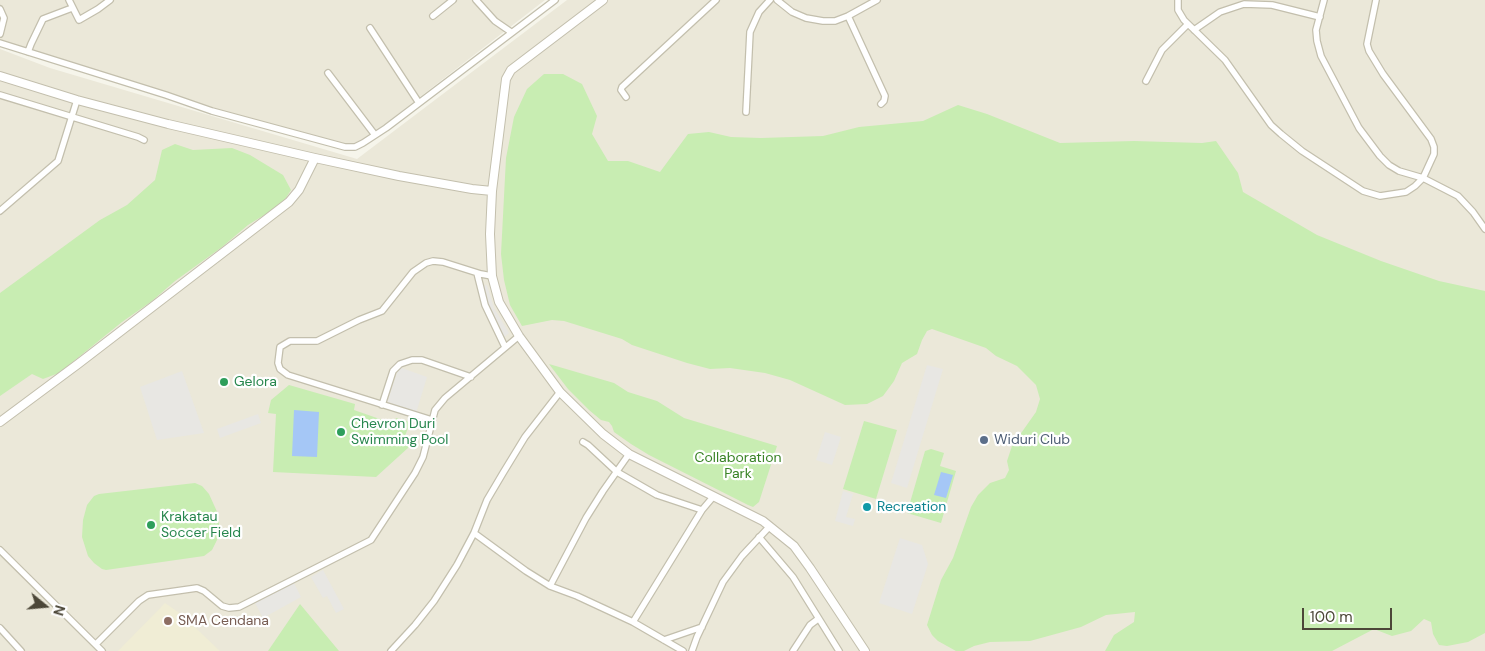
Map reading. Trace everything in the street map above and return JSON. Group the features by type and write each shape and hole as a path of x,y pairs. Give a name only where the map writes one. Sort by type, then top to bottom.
{"street":[{"path":"69,0 79,20 110,0"},
{"path":"433,16 453,0"},
{"path":"476,0 495,21 511,32"},
{"path":"0,43 212,111 345,147 355,147 419,103 555,0"},
{"path":"603,0 508,74 502,99 492,191 490,234 492,276 499,302 519,336 560,392 603,434 629,454 770,526 786,538 801,554 865,651"},
{"path":"626,97 621,90 622,87 716,0"},
{"path":"746,112 750,32 759,12 770,0"},
{"path":"777,0 792,12 806,18 823,21 848,16 877,0"},
{"path":"1178,0 1178,10 1188,24 1225,60 1271,124 1281,134 1302,151 1363,191 1380,196 1406,192 1423,178 1434,154 1434,147 1431,139 1369,52 1367,44 1376,0"},
{"path":"1324,0 1316,30 1317,41 1322,56 1359,128 1389,165 1398,171 1423,178 1458,196 1485,229"},
{"path":"1194,30 1220,12 1244,4 1272,5 1320,17"},
{"path":"0,8 4,18 0,34"},
{"path":"28,52 41,21 72,8"},
{"path":"848,16 885,96 881,104"},
{"path":"1146,81 1162,50 1188,24"},
{"path":"370,28 403,82 419,103"},
{"path":"328,73 375,135"},
{"path":"0,76 77,100 168,124 399,176 492,191"},
{"path":"0,95 144,140"},
{"path":"0,211 58,161 77,100"},
{"path":"0,422 289,202 299,190 315,158"},
{"path":"432,420 288,375 280,369 278,364 280,347 290,342 316,341 382,311 413,272 426,263 433,261 443,262 492,276"},
{"path":"477,273 485,305 505,347"},
{"path":"96,644 139,601 148,595 197,588 204,591 222,606 229,608 239,607 371,540 415,473 423,457 435,410 445,398 519,336"},
{"path":"382,405 393,371 400,364 412,360 422,360 471,377"},
{"path":"390,651 415,625 434,601 457,565 474,533 487,500 503,473 525,437 560,392"},
{"path":"583,442 617,472 657,495 702,510"},
{"path":"550,586 586,518 629,454"},
{"path":"633,622 702,510 713,497"},
{"path":"692,651 724,582 736,563 770,526"},
{"path":"474,533 550,586 633,622 683,651"},
{"path":"759,537 793,577 840,651"},
{"path":"0,550 102,651"},
{"path":"793,651 810,625 818,619"},
{"path":"664,640 702,627"},
{"path":"0,628 21,651"}],"shaded area":[{"path":"0,0 545,0 358,145 337,146 70,67 0,40"},
{"path":"567,0 1485,0 1485,651 0,651 0,49 50,68 357,159"},
{"path":"487,285 494,308 509,333 501,340 480,287"},
{"path":"927,365 943,369 907,488 891,483"},
{"path":"399,367 427,377 416,413 387,403"},
{"path":"182,371 204,433 157,440 140,387"},
{"path":"258,414 261,423 220,438 217,429"},
{"path":"825,432 841,437 832,465 816,460"},
{"path":"843,491 853,494 846,517 855,519 853,526 835,521"},
{"path":"900,538 922,545 928,564 912,614 879,603"},
{"path":"323,570 344,609 336,613 327,596 323,598 311,577"},
{"path":"294,583 301,597 263,618 255,603"},
{"name":"SMA Cendana","path":"165,603 181,614 220,651 118,651"}],"green space":[{"path":"544,74 563,74 582,84 597,116 592,134 608,161 628,161 660,172 688,134 709,132 731,137 761,138 823,136 859,127 923,121 958,105 987,114 1060,143 1134,141 1202,143 1216,141 1238,173 1243,192 1317,235 1381,261 1439,281 1485,291 1485,633 1468,642 1447,646 1439,645 1433,634 1431,622 1424,619 1411,631 1392,636 1374,629 1332,651 1105,651 1114,635 1134,622 1135,612 1106,615 1081,627 1030,641 990,642 964,651 956,651 938,641 932,635 927,625 941,580 953,558 971,507 978,495 990,483 1005,478 1009,470 1007,461 1012,446 1036,412 1040,399 1036,385 1017,366 996,356 986,348 932,329 927,331 917,354 902,363 894,381 883,396 867,404 845,405 790,380 765,373 730,368 710,369 687,363 632,345 622,339 564,321 552,320 522,326 510,305 504,280 501,254 506,158 514,117 527,89"},
{"path":"175,144 193,150 232,148 250,155 283,175 291,190 282,204 248,225 59,373 43,379 32,374 0,396 0,293 100,220 127,205 155,180 162,150"},
{"name":"Collaboration Park","path":"549,364 614,383 628,392 657,401 684,418 777,446 759,502 753,507 748,505 631,444 614,432 609,422 601,420 589,410 568,389"},
{"name":"Chevron Duri Swimming Pool","path":"289,385 355,404 354,410 394,424 396,418 410,422 404,439 409,447 376,477 273,472 276,414 268,413 271,400"},
{"path":"864,421 897,430 876,499 843,489"},
{"path":"931,449 944,453 940,466 956,471 941,523 907,513 925,451"},
{"name":"Krakatau Soccer Field","path":"195,483 202,486 209,494 219,516 217,540 212,550 204,556 106,570 94,563 88,556 82,537 83,520 87,505 94,496"},
{"path":"300,604 339,651 268,651"}],"water":[{"path":"294,410 319,412 317,457 292,456"},
{"path":"941,472 953,475 946,498 934,495"}],"place":[{"name":"Gelora","path":"224,382"},
{"name":"Chevron Duri Swimming Pool","path":"341,432"},
{"name":"Widuri Club","path":"984,440"},
{"name":"Recreation","path":"867,507"},
{"name":"Krakatau Soccer Field","path":"151,525"},
{"name":"SMA Cendana","path":"168,621"}]}
